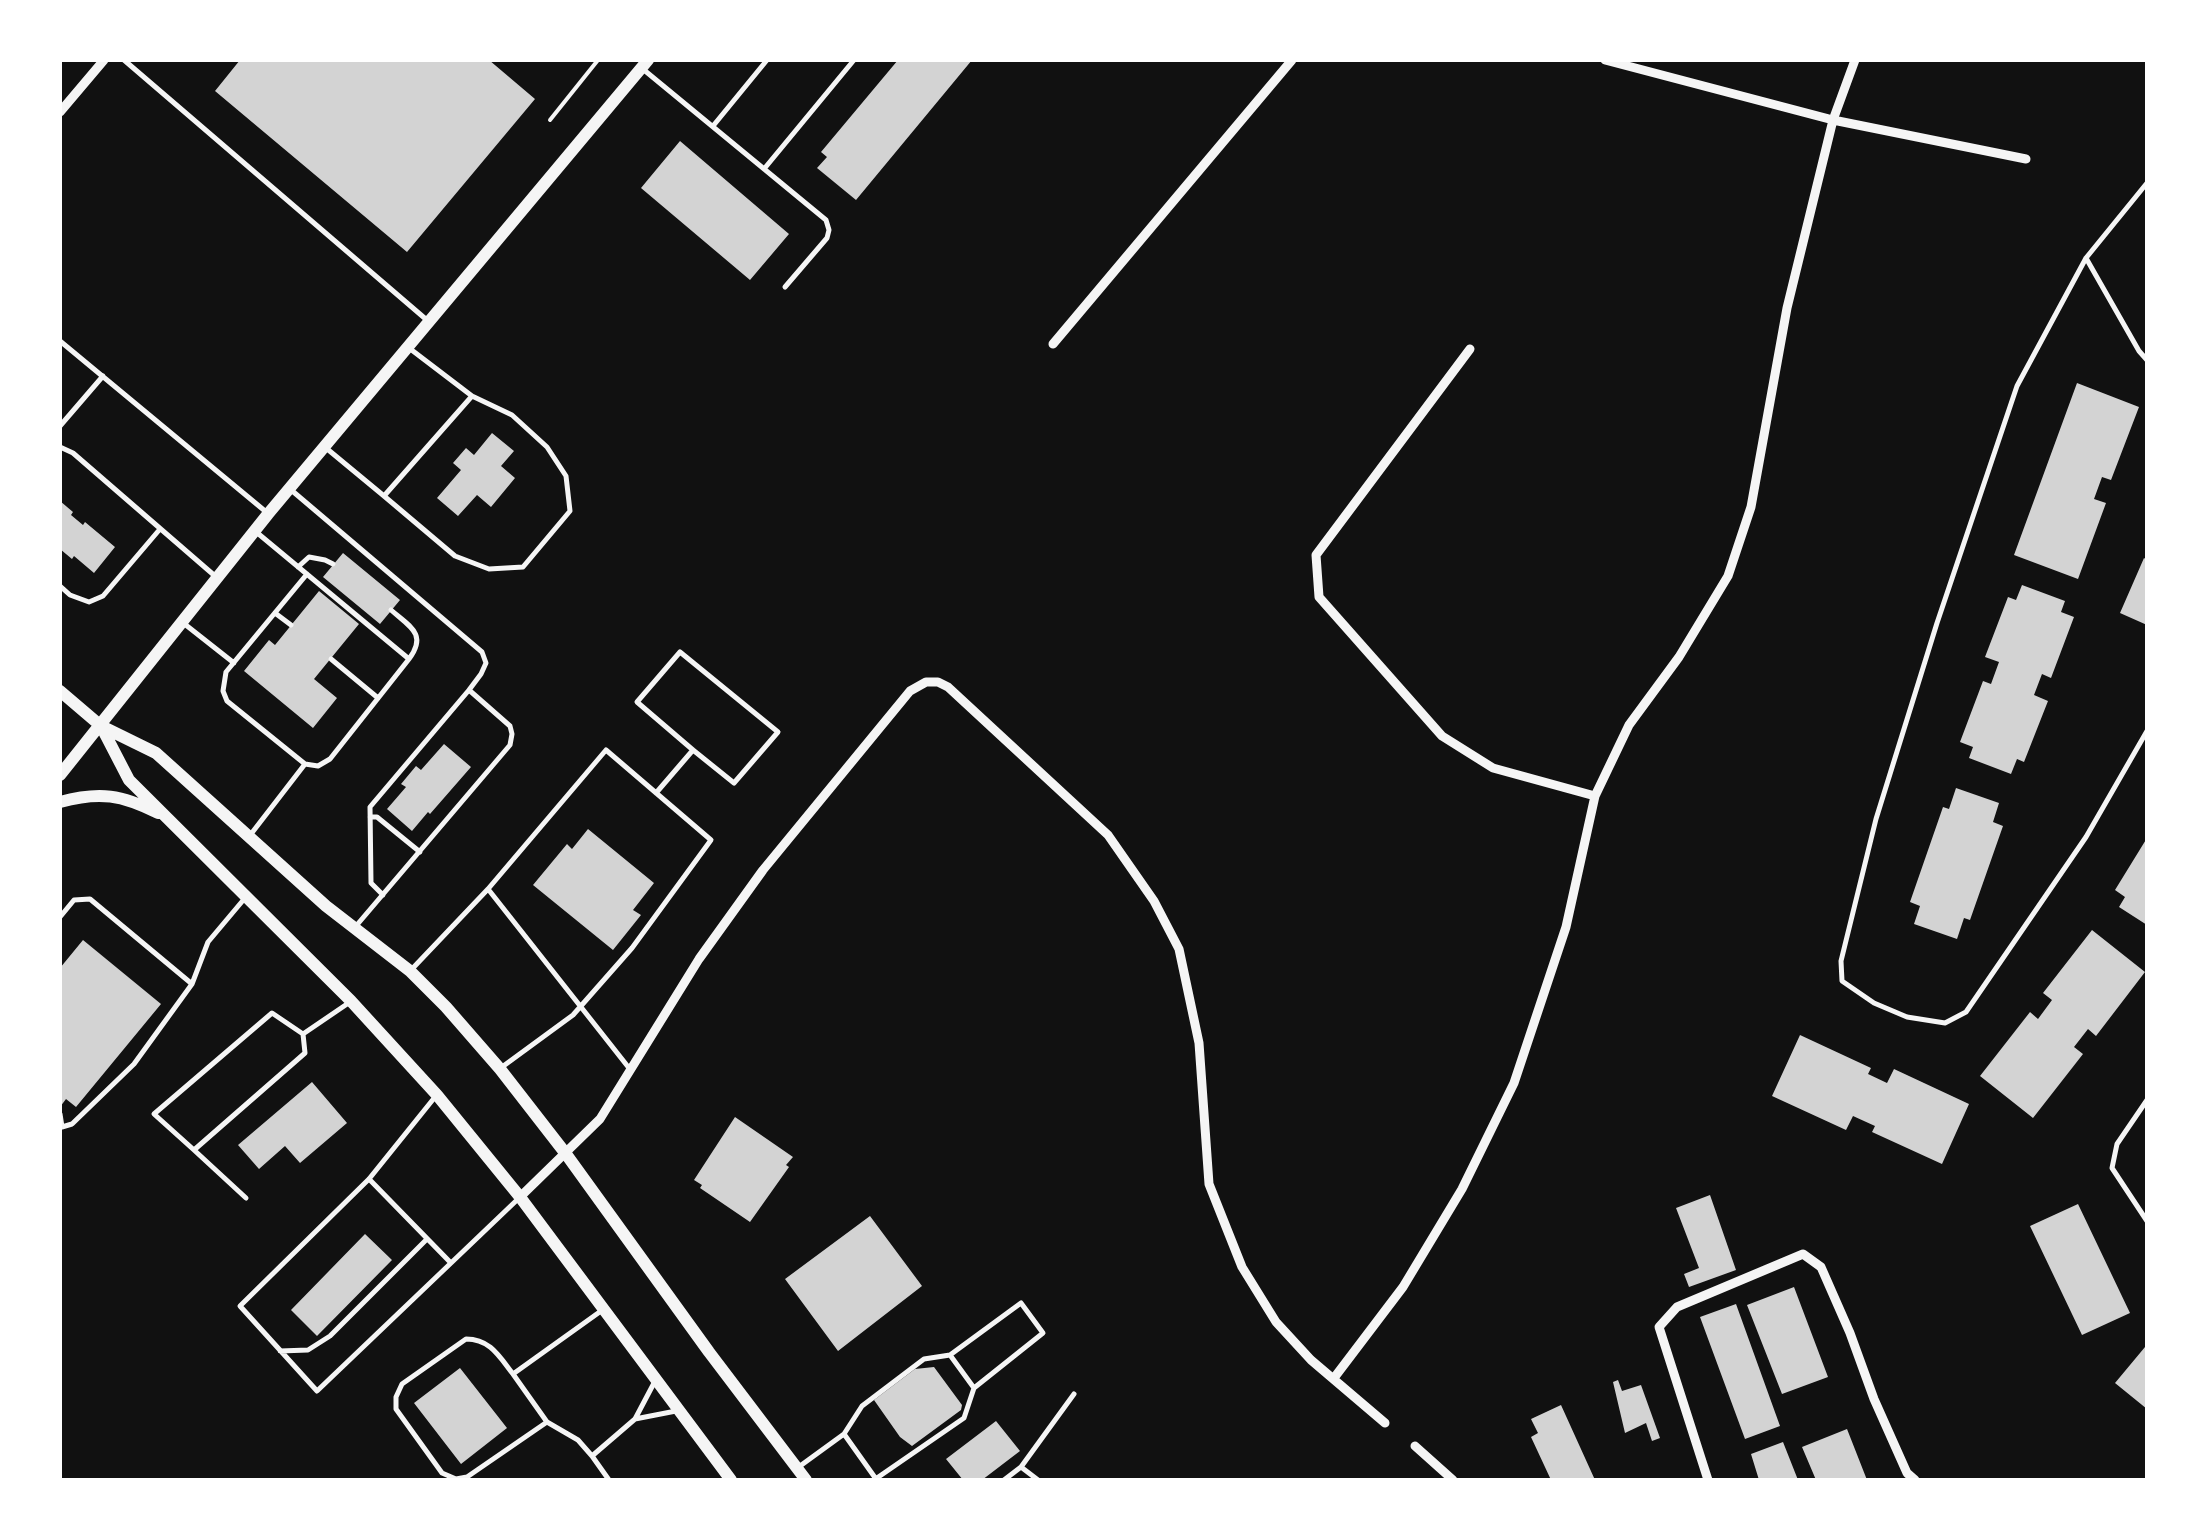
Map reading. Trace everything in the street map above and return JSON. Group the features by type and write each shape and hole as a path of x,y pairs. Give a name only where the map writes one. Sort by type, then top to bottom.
{"main road":[{"path":"60,775 254,531 645,64"},
{"path":"60,691 101,726 156,753 354,928 410,971 446,1007 566,1154 802,1474"},
{"path":"101,726 130,780 351,1002 437,1095 520,1198 731,1480"},
{"path":"60,802 85,796 121,797 170,819"}],"street":[{"path":"60,112 104,60"},
{"path":"1053,344 1292,60"},
{"path":"1605,60 1833,120 2026,160"},
{"path":"1334,1378 1403,1287 1462,1188 1514,1083 1566,926 1595,796 1629,724 1679,657 1728,576 1751,507 1786,308 1833,120 1856,60"},
{"path":"1470,349 1316,556 1320,597 1442,736 1494,768 1595,796"},
{"path":"520,1198 600,1119 699,959 763,870 910,691 926,682 938,682 1108,834 1154,901 1179,949 1199,1043 1209,1184 1242,1267 1276,1322 1311,1360 1385,1423"},
{"path":"1708,1480 1659,1328 1678,1307 1803,1254 1821,1267 1907,1473 1916,1480"},
{"path":"1415,1446 1453,1480"}],"lane":[{"path":"124,60 430,323"},
{"path":"713,126 767,60"},
{"path":"764,169 854,60"},
{"path":"645,64 826,220 827,238 785,287"},
{"path":"2147,184 2086,258 2017,386 1876,819 1841,961 1842,980 1874,1002 1908,1017 1945,1023 1966,1012 2086,837 2147,731"},
{"path":"2086,258 2147,360"},
{"path":"60,340 268,514"},
{"path":"325,447 455,556 489,569 523,567 570,511 566,476 547,447 512,414 472,396 410,348"},
{"path":"60,426 103,376"},
{"path":"384,496 472,396"},
{"path":"60,447 217,578"},
{"path":"290,489 482,652 486,664 469,690 370,806 371,883 383,895"},
{"path":"60,586 90,602 103,596 160,528"},
{"path":"254,531 409,659"},
{"path":"298,567 309,557 334,564"},
{"path":"307,574 226,672 224,691 227,701 305,764 318,766 330,759 418,645 414,630 391,610"},
{"path":"275,613 291,626"},
{"path":"182,622 234,663"},
{"path":"680,652 778,732 734,783 693,750 636,702 680,652"},
{"path":"331,659 378,698"},
{"path":"354,928 510,746 510,726 469,690"},
{"path":"410,971 488,889 606,750 711,840 632,948 573,1015 500,1069"},
{"path":"656,793 693,750"},
{"path":"249,836 305,764"},
{"path":"370,817 377,817 420,852"},
{"path":"488,889 630,1070"},
{"path":"60,1114 61,1127 72,1124 134,1064 192,984 208,942 246,896"},
{"path":"60,917 74,900 90,899 192,984"},
{"path":"302,1034 351,1002"},
{"path":"246,1198 154,1114 272,1014 302,1034"},
{"path":"194,1150 304,1053 302,1034"},
{"path":"437,1095 368,1178 240,1306 317,1391 520,1198"},
{"path":"2147,1100 2117,1144 2112,1168 2147,1221"},
{"path":"368,1178 451,1263"},
{"path":"280,1350 308,1350 330,1336 428,1239"},
{"path":"802,1474 844,1434 862,1406 924,1359 950,1355 1020,1303 1043,1333 974,1388 964,1418 875,1479 844,1434"},
{"path":"513,1374 604,1310"},
{"path":"547,1422 467,1477 456,1478 442,1473 396,1409 396,1397 402,1384 466,1339 477,1339 489,1344 547,1422 578,1440 609,1480"},
{"path":"950,1355 974,1388"},
{"path":"592,1456 634,1420 655,1380"},
{"path":"1004,1480 1021,1467 1074,1394"},
{"path":"634,1420 678,1410"},
{"path":"1021,1467 1038,1480"}],"path":[{"path":"550,120 598,60"}],"building":[{"path":"240,60 489,60 535,99 407,252 215,91"},
{"path":"898,60 972,60 856,200 817,168 827,157 821,152"},
{"path":"680,141 789,234 750,280 641,188"},
{"path":"2077,383 2139,407 2111,480 2102,477 2094,499 2106,503 2078,579 2014,555"},
{"path":"492,433 514,451 501,466 515,478 491,507 477,495 458,516 437,498 461,470 453,463 466,448 474,455"},
{"path":"60,501 73,512 71,515 115,547 94,573 60,549"},
{"path":"343,553 400,600 380,624 323,577"},
{"path":"2144,558 2147,560 2147,625 2120,613"},
{"path":"2022,585 2065,601 2061,612 2074,617 2051,678 2042,674 2034,695 2048,701 2024,762 2017,759 2011,774 1969,758 1973,747 1960,742 1983,681 1991,684 1999,662 1985,657 2008,597 2016,600"},
{"path":"319,591 359,624 314,679 337,698 313,728 244,671 269,640 275,645"},
{"path":"444,744 471,767 412,831 387,809 406,787 401,784 416,766 421,770"},
{"path":"1956,788 1999,803 1993,822 2003,826 1970,920 1964,918 1957,939 1914,924 1920,906 1910,902 1943,807 1949,809"},
{"path":"588,829 654,883 633,910 641,915 613,950 533,885 567,844 572,849"},
{"path":"2147,838 2147,925 2119,907 2125,897 2115,890"},
{"path":"2092,930 2145,972 2096,1036 2088,1029 2074,1047 2083,1054 2033,1118 1980,1076 2030,1012 2038,1019 2052,1000 2043,993"},
{"path":"83,940 161,1004 76,1107 66,1099 60,1107 60,968"},
{"path":"1800,1035 1871,1068 1868,1074 1887,1083 1894,1069 1969,1104 1942,1164 1872,1132 1875,1126 1853,1116 1846,1130 1772,1096"},
{"path":"312,1082 347,1123 300,1163 285,1146 259,1169 238,1145"},
{"path":"735,1117 793,1157 750,1222 694,1180"},
{"path":"1710,1195 1736,1270 1689,1287 1684,1274 1699,1268 1676,1208"},
{"path":"2078,1204 2130,1313 2082,1335 2030,1226"},
{"path":"870,1216 922,1286 838,1351 785,1279"},
{"path":"365,1234 392,1260 317,1336 291,1310"},
{"path":"1794,1287 1828,1377 1782,1394 1747,1305"},
{"path":"1736,1304 1780,1426 1745,1439 1700,1317"},
{"path":"2147,1349 2147,1409 2115,1383"},
{"path":"934,1367 962,1405 961,1410 912,1446 900,1437 874,1400 915,1369"},
{"path":"460,1368 507,1428 461,1464 414,1403"},
{"path":"1618,1380 1622,1391 1641,1385 1660,1438 1652,1441 1646,1423 1625,1433 1613,1382"},
{"path":"1561,1405 1595,1480 1551,1480 1531,1437 1538,1433 1531,1419"},
{"path":"996,1421 1020,1451 982,1480 963,1480 946,1459"},
{"path":"1847,1429 1867,1480 1816,1480 1802,1447"},
{"path":"1783,1442 1798,1480 1759,1480 1751,1454"}]}
